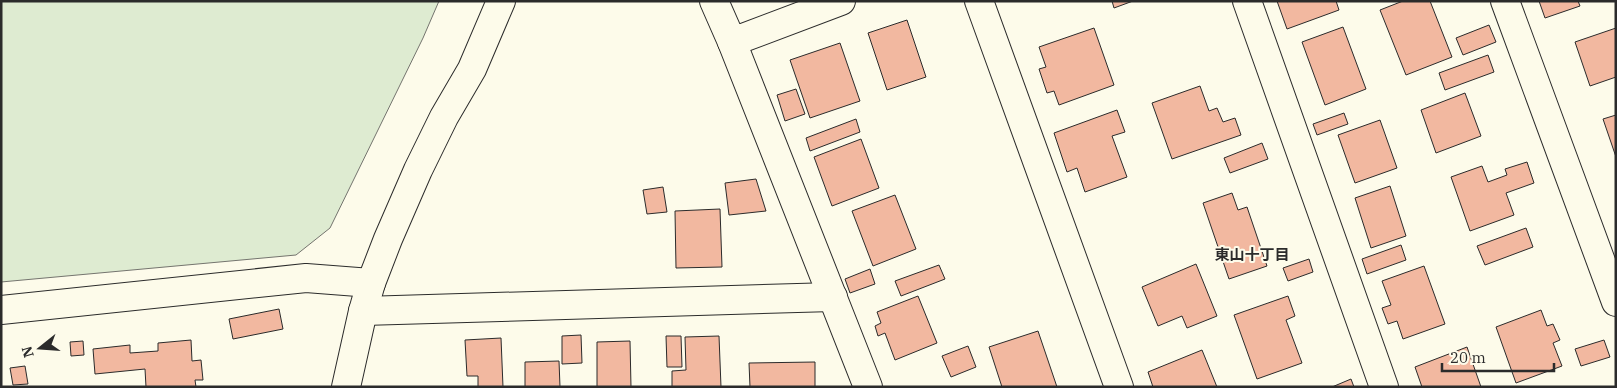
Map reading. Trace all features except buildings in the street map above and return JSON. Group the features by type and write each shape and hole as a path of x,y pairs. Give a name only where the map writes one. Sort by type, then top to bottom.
{"street":[{"path":"346,387 371,283 418,170 444,117 472,68 501,1"},
{"path":"714,1 732,42 868,387"},
{"path":"732,42 842,1"},
{"path":"979,1 1119,387"},
{"path":"1247,1 1384,387"},
{"path":"1505,1 1616,302"},
{"path":"1,310 306,278 371,283"},
{"path":"363,311 833,297"}],"green space":[{"path":"1,1 439,1 423,38 330,228 296,255 1,282"}],"district":[{"name":"東山十丁目","path":"1252,254"}]}
